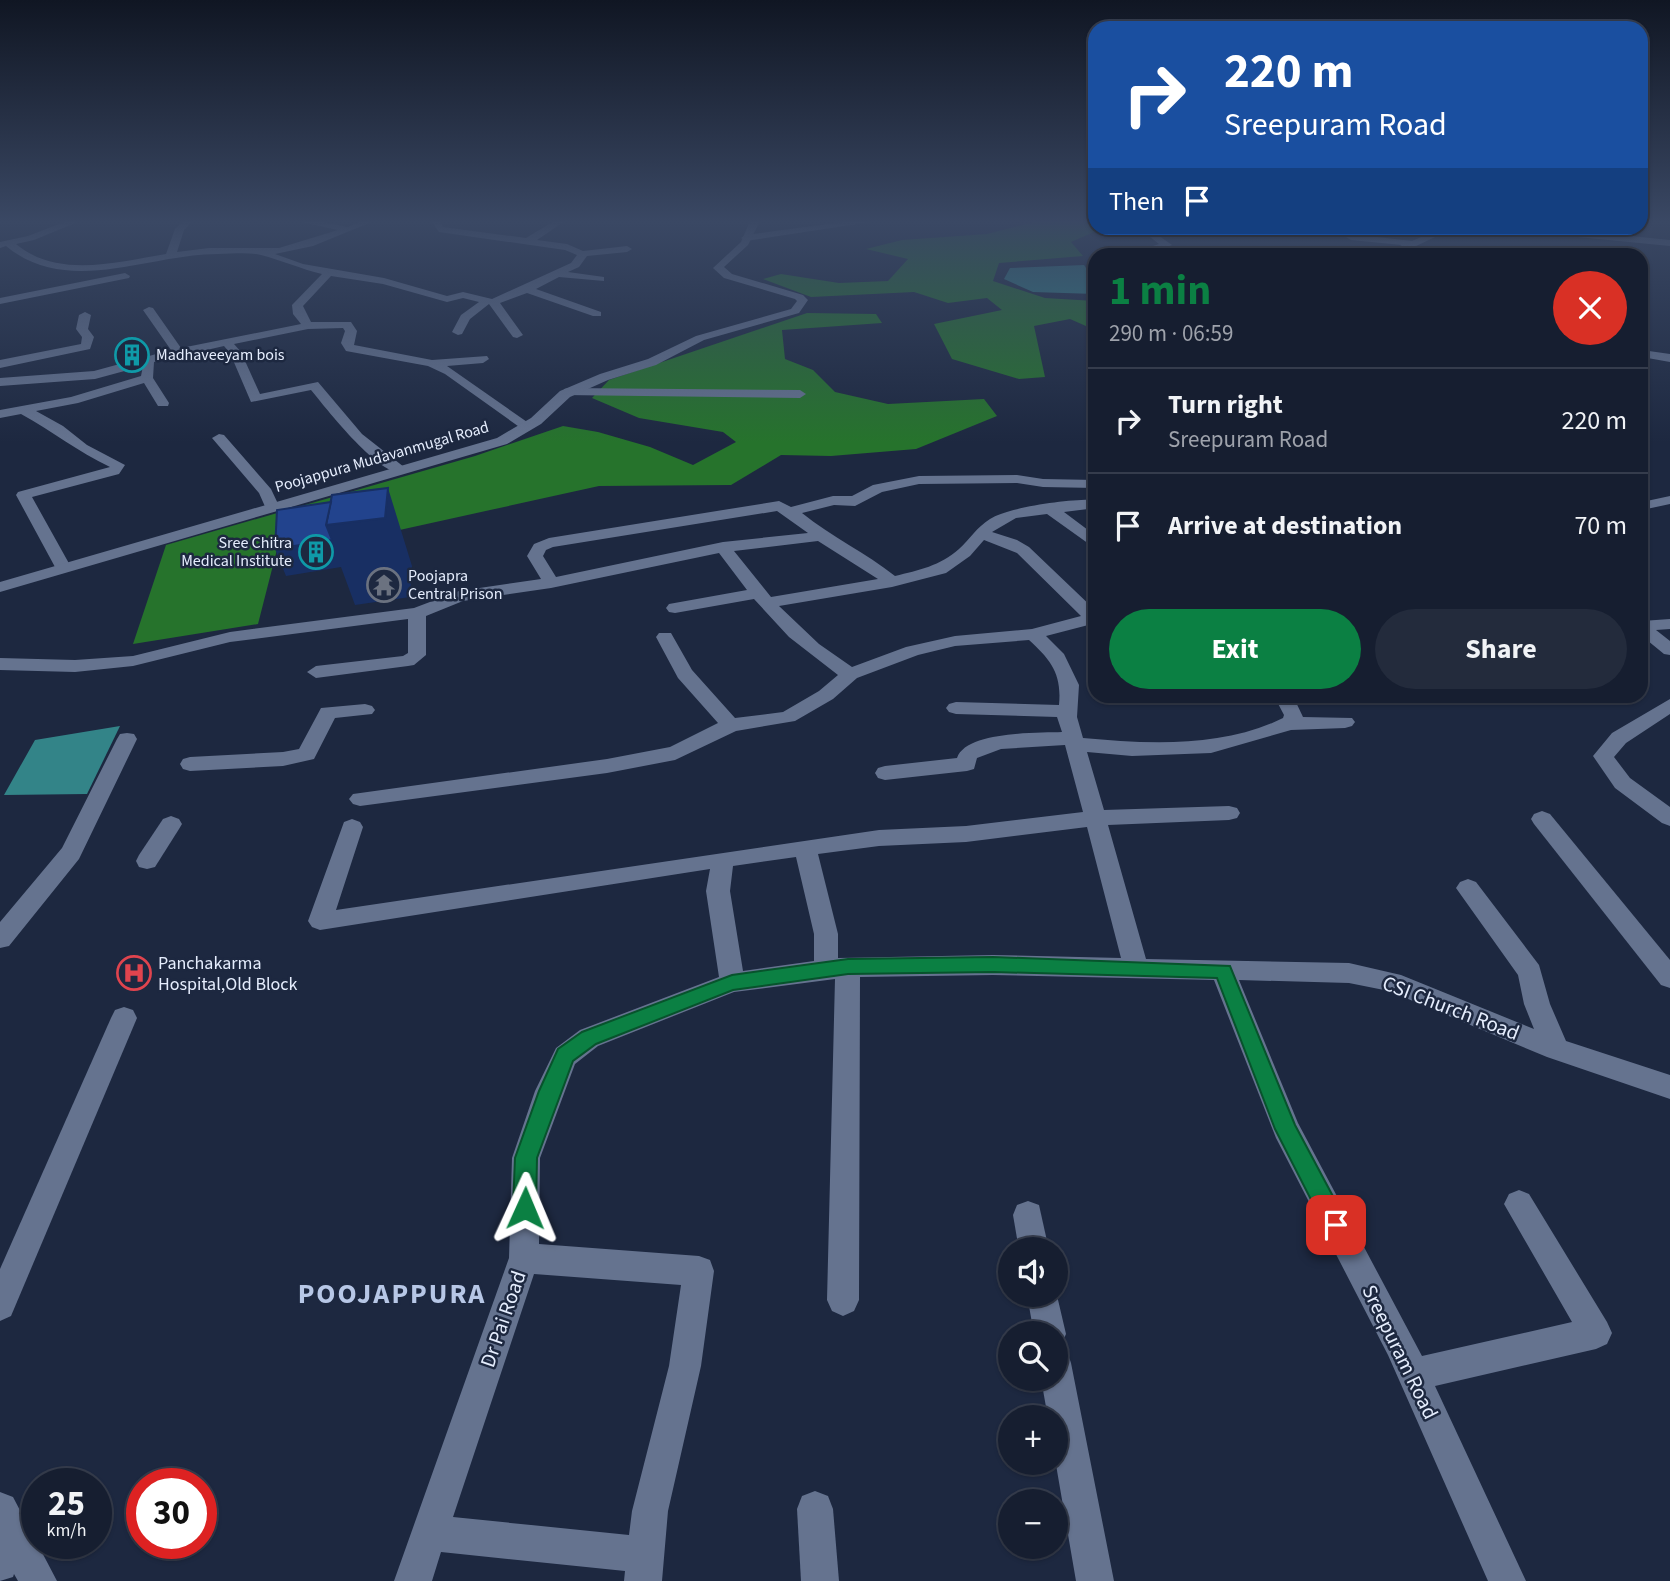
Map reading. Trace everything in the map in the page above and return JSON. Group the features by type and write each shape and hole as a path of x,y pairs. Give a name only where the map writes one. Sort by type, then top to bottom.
{"street":[{"path":"0,301 37,295"},
{"path":"308,295 297,305 299,314 308,326"},
{"path":"429,295 440,298 463,295 490,301 517,335"},
{"path":"458,332 465,317 490,301 509,295"},
{"path":"543,295 597,314"},
{"name":"Poojappura Mudavanmugal Road","path":"0,587 502,441 536,421 569,392 604,377 652,362 700,338 795,311 803,300 791,295"},
{"path":"149,310 178,352"},
{"path":"0,364 86,346 88,337 82,329 85,315"},
{"path":"0,382 95,375 178,352 227,342 308,326 347,324 351,331 347,343 350,348 431,363 449,371 524,427"},
{"path":"227,342 235,352 256,399 314,385 357,437 399,470"},
{"path":"1648,355 1670,359"},
{"path":"431,363 483,359"},
{"path":"149,361 147,378 163,403"},
{"path":"0,414 26,411 147,378"},
{"path":"569,392 800,394"},
{"path":"26,411 58,429 82,448 118,465 114,471 102,475 23,495 63,567"},
{"path":"219,438 266,492 272,508"},
{"path":"790,512 833,499 855,501 878,488 919,480 1017,479 1043,483 1088,484"},
{"path":"1648,505 1670,500"},
{"path":"674,608 892,582 940,570 964,553 990,523 1002,515 1088,504"},
{"path":"551,583 535,556 540,547 548,543 779,506 821,536 872,566 892,582"},
{"path":"1050,509 1088,538"},
{"path":"981,534 1023,550 1088,611"},
{"path":"0,664 75,666 132,661 230,637 417,614 458,596 551,583 723,547 778,543 821,536"},
{"path":"723,547 761,598 801,640 850,674"},
{"path":"316,673 408,661 417,655 417,614"},
{"path":"360,799 607,766 676,753 732,725 788,717 826,695 850,674 912,651 955,641 1033,634 1088,619"},
{"path":"1648,626 1670,624"},
{"path":"1648,632 1670,650"},
{"path":"1033,634 1055,654 1070,685 1068,712 1074,741 1136,968"},
{"path":"665,637 674,660 689,681 732,725"},
{"path":"885,773 967,764 967,756 973,749 1003,743 1074,741 1132,749 1211,746 1275,730 1294,715 1287,703"},
{"path":"1670,705 1619,738 1603,756 1607,767 1618,778 1670,818"},
{"path":"956,708 1068,712"},
{"path":"190,764 283,759 307,754 328,712 365,710"},
{"path":"1287,723 1345,722"},
{"path":"0,939 71,853 127,739"},
{"path":"352,827 320,921 879,838 966,834 1095,818 1229,813"},
{"path":"1542,819 1670,978"},
{"path":"147,861 172,824"},
{"path":"805,848 837,968 843,1300"},
{"path":"722,861 718,891 732,982"},
{"path":"1468,888 1530,972 1537,1004 1556,1049"},
{"name":"Dr Pai Road","path":"413,1581 524,1258 526,1158 549,1091 565,1056 589,1038 732,982 837,968 993,965 1223,971"},
{"name":"CSI Church Road","path":"1223,971 1349,973 1392,982 1556,1049 1670,1087"},
{"name":"Sreepuram Road","path":"1223,971 1286,1129 1399,1344 1507,1581"},
{"path":"0,1306 124,1018"},
{"path":"1412,1375 1596,1334 1519,1204"},
{"path":"1028,1215 1032,1237"},
{"path":"429,1534 645,1568 650,1511 685,1366 699,1271 524,1258"},
{"path":"1060,1391 1095,1581"},
{"path":"815,1509 820,1581"},
{"path":"0,1510 38,1581"},
{"path":"0,1534 0,1564"}],"green space":[{"path":"805,295 857,295 811,297"},
{"path":"923,295 1035,295 1045,298 1088,301 1088,327 1070,319 1034,326 1045,377 1019,379 952,359 934,324 1002,310 987,298 948,303"},
{"path":"807,313 876,314 882,323 782,330 785,359 813,370 835,392 888,404 984,399 997,416 916,449 831,456 781,455 731,485 599,486 395,531 282,530 258,624 133,644 166,545 475,456 563,426 598,432 650,447 693,465 736,442 723,432 639,418 592,398 609,380"}],"shaded area":[{"path":"120,726 87,794 4,795 35,740"}],"building":[{"path":"388,488 385,518 326,525 332,495"},
{"path":"331,502 326,525 332,540 275,549 277,510"}],"place":[{"name":"Madhaveeyam bois","path":"132,355"},
{"name":"Sree Chitra Medical Institute","path":"316,552"},
{"name":"Poojapra Central Prison","path":"384,585"},
{"name":"Panchakarma Hospital,Old Block","path":"134,973"}],"district":[{"name":"POOJAPPURA","path":"392,1294"}],"route":[{"path":"525,1208 526,1158 549,1091 565,1056 589,1038 732,982 848,967 1112,967 1223,971 1286,1129 1336,1225"}]}
